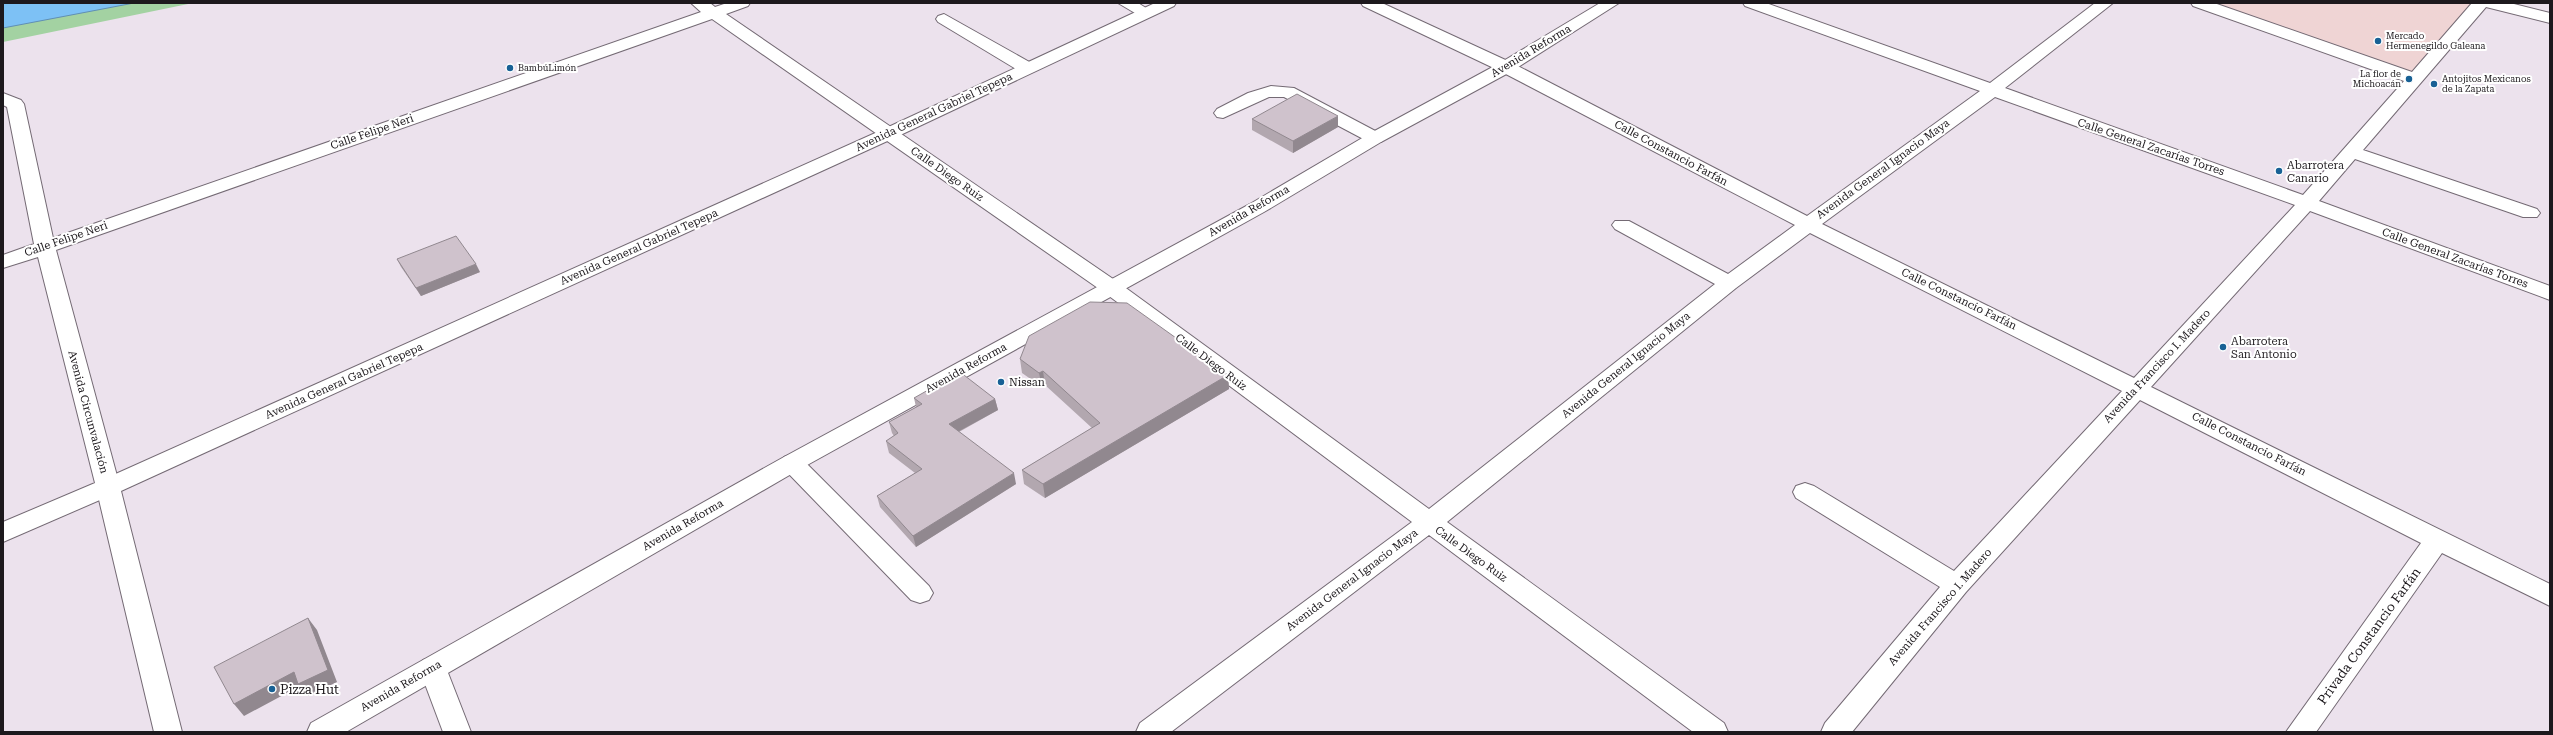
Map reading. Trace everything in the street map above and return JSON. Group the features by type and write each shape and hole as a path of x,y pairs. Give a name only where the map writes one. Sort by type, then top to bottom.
{"street":[{"name":"Calle Felipe Neri","path":"3,262 706,8 742,3"},
{"path":"1126,3 1146,13"},
{"name":"Avenida General Gabriel Tepepa","path":"3,533 108,487 888,134 1168,3"},
{"name":"Calle Constancio Farfán","path":"1369,3 1506,67 1807,224 2137,387 2550,596"},
{"name":"Avenida Reforma","path":"321,732 792,463 1112,288 1256,208 1374,138 1506,67 1611,3"},
{"name":"Calle General Zacarías Torres","path":"1751,3 1991,91 2307,203 2550,293"},
{"name":"Avenida General Ignacio Maya","path":"1150,732 1428,523 1728,283 1991,91 2105,3"},
{"path":"2200,3 2415,79"},
{"name":"Avenida Francisco I. Madero","path":"1835,732 1958,585 2137,387 2307,203 2481,3"},
{"path":"2491,3 2550,18"},
{"name":"Calle Diego Ruiz","path":"706,8 1112,288 1428,523 1714,732"},
{"path":"944,19 1028,68"},
{"path":"1223,114 1268,90 1278,89 1288,92 1374,138"},
{"name":"Avenida Circunvalación","path":"3,98 15,104 45,247 108,487 168,732"},
{"path":"2351,152 2530,213"},
{"path":"1622,226 1728,283"},
{"path":"792,463 920,593"},
{"path":"1805,492 1958,585"},
{"name":"Privada Constancio Farfán","path":"2300,732 2438,539"},
{"path":"433,668 457,732"}],"shaded area":[{"name":"Mercado Hermenegildo Galeana","path":"2199,3 2481,3 2415,79"}],"green space":[{"path":"3,3 193,3 3,42"}],"water":[{"path":"3,3 134,3 3,28"}],"building":[{"path":"1297,94 1338,116 1293,141 1252,119"},
{"path":"456,236 476,264 416,288 397,259"},
{"path":"1090,302 1127,303 1228,375 1043,484 1022,470 1100,423 1043,371 1039,373 1020,359 1029,336"},
{"path":"960,372 995,399 949,424 1014,473 913,536 877,496 922,469 886,441 898,433 889,422 922,404 914,398"},
{"path":"308,618 328,670 298,684 294,672 234,704 214,667"}],"place":[{"name":"Mercado Hermenegildo Galeana","path":"2378,41"},
{"name":"BambúLimón","path":"510,68"},
{"name":"La flor de Michoacán","path":"2409,79"},
{"name":"Antojitos Mexicanos de la Zapata","path":"2434,84"},
{"name":"Abarrotera Canario","path":"2279,171"},
{"name":"Abarrotera San Antonio","path":"2223,347"},
{"name":"Nissan","path":"1001,382"},
{"name":"Pizza Hut","path":"272,689"}]}
